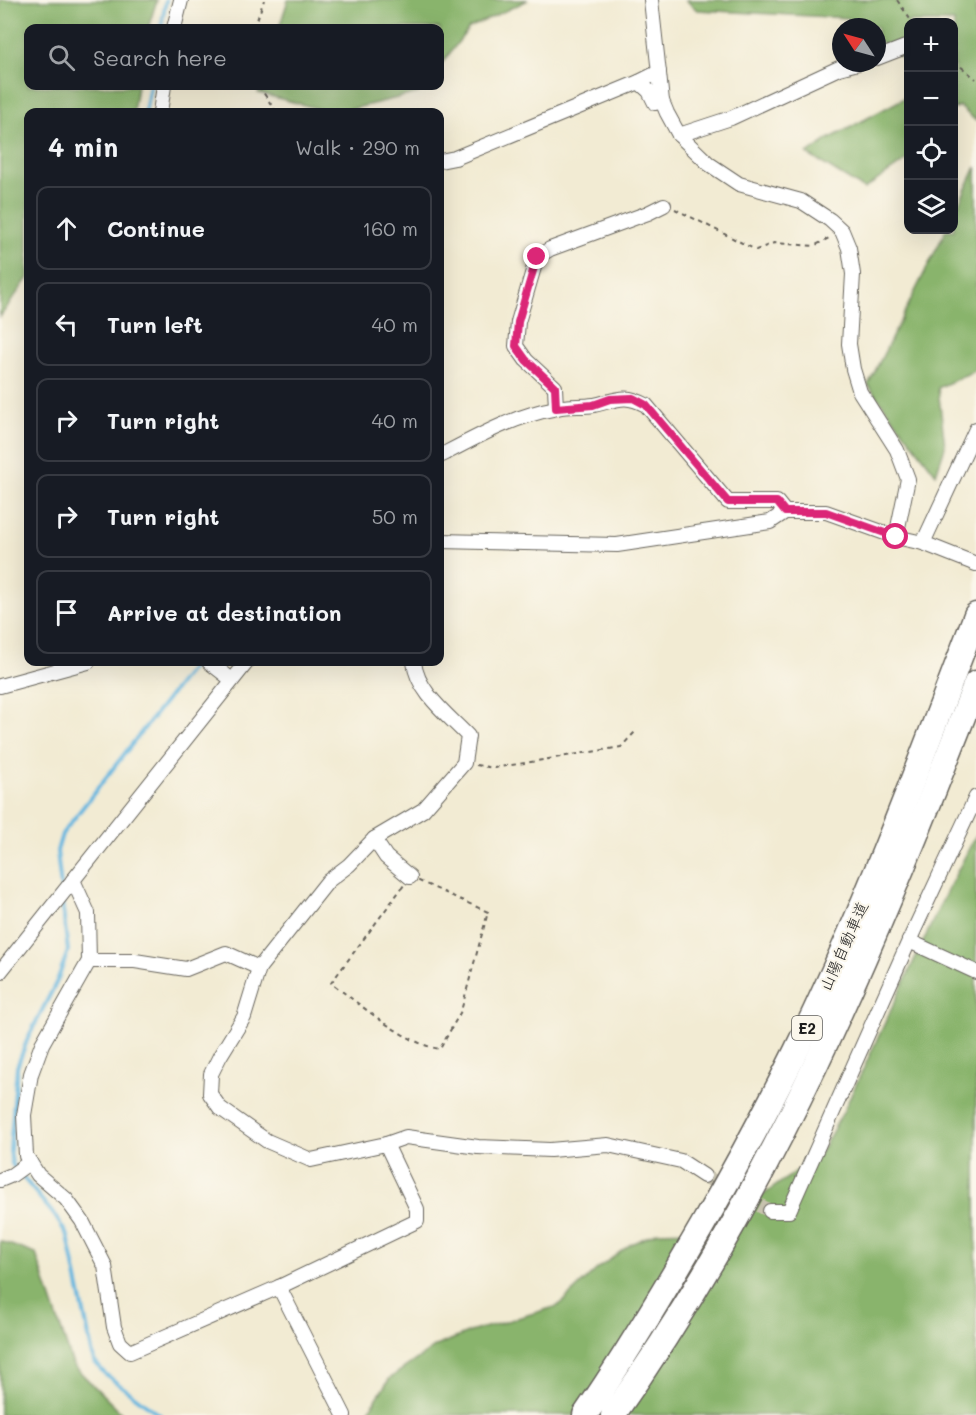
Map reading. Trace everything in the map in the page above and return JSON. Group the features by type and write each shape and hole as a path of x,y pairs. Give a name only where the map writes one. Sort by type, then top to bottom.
{"highway":[{"name":"山陽自動車道","path":"585,1415 663,1293 729,1179 796,1051 864,901 976,615"},
{"name":"山陽自動車道","path":"613,1415 685,1304 752,1191 817,1064 887,909 976,683"}],"street":[{"path":"175,24 181,0"},
{"path":"651,0 662,101 679,135 709,164 740,184 801,201 842,231 849,248 853,274 849,344 853,369 860,392 897,450 908,479 896,537"},
{"path":"886,55 904,48"},
{"path":"679,135 731,118 832,71"},
{"path":"444,160 455,158 659,72"},
{"path":"639,82 649,91 656,103 662,101"},
{"path":"161,108 163,90"},
{"path":"556,408 555,387 526,360 516,346 518,322 537,257 550,249 664,205"},
{"path":"444,454 504,424 556,408 593,405 610,399 633,398 646,405 728,502 777,502 785,512"},
{"path":"923,543 976,429"},
{"path":"444,540 616,545 770,522 785,512 826,512 896,537 923,543 976,564"},
{"path":"0,686 73,666"},
{"path":"216,666 232,680"},
{"path":"0,972 244,666"},
{"path":"414,666 420,684 468,736 465,763 423,810 374,839 349,865 328,881 259,968 244,1017 211,1074 210,1094 220,1108 267,1141 311,1160 386,1144 406,1137 478,1147 550,1149 608,1145 681,1161 704,1176"},
{"path":"770,1211 789,1210 976,797"},
{"path":"374,839 386,857 410,876"},
{"path":"73,880 88,913 89,961 42,1044 31,1074 24,1115 26,1156 38,1175 66,1199 82,1221 105,1266 114,1327 120,1343 130,1352 279,1287 417,1221 417,1209 386,1144"},
{"path":"909,941 976,972"},
{"path":"89,961 135,961 186,969 226,953 259,968"},
{"path":"0,1180 12,1175 30,1162"},
{"path":"279,1287 344,1415"}],"path":[{"path":"256,24 264,0"},
{"path":"897,0 909,18"},
{"path":"958,64 976,79"},
{"path":"262,90 273,108"},
{"path":"664,205 756,249 774,243 814,246 842,231"},
{"path":"465,763 494,768 621,747 635,732"},
{"path":"410,876 488,912 461,1011 440,1049 427,1047 386,1023 331,983 410,876"}],"green space":[{"path":"0,0 157,0 149,24 24,24 24,90 136,90 134,108 24,108 24,284 0,317"},
{"path":"288,0 528,0 469,28 444,61 444,24 280,24"},
{"path":"686,0 976,0 976,121 958,107 958,18 904,18 904,60 886,46 886,18 697,10"},
{"path":"259,90 421,90 418,93 356,108 316,108 258,93"},
{"path":"904,98 904,162 864,189 807,154 829,139"},
{"path":"976,167 976,370 938,388 945,447 936,474 868,385 944,234 958,234 958,205"},
{"path":"976,835 976,1415 366,1415 390,1378 436,1346 470,1332 558,1306 596,1270 631,1244 658,1232 691,1231 735,1215 819,1155 843,1112 944,897"},
{"path":"0,1241 36,1254 73,1365 123,1415 0,1415"}],"waterway":[{"path":"162,24 166,0"},
{"path":"146,108 149,90"},
{"path":"61,888 57,851 62,834 193,666"},
{"path":"62,902 68,951 57,981 28,1038 17,1067 10,1150 12,1164 55,1216 68,1236 94,1361 105,1374 160,1415"}],"tunnel":[{"path":"704,1176 770,1211"}],"route":[{"path":"537,257 518,322 516,346 526,360 555,387 556,408 593,405 610,399 633,398 646,405 728,502 777,502 785,512 826,512 896,537"}]}
